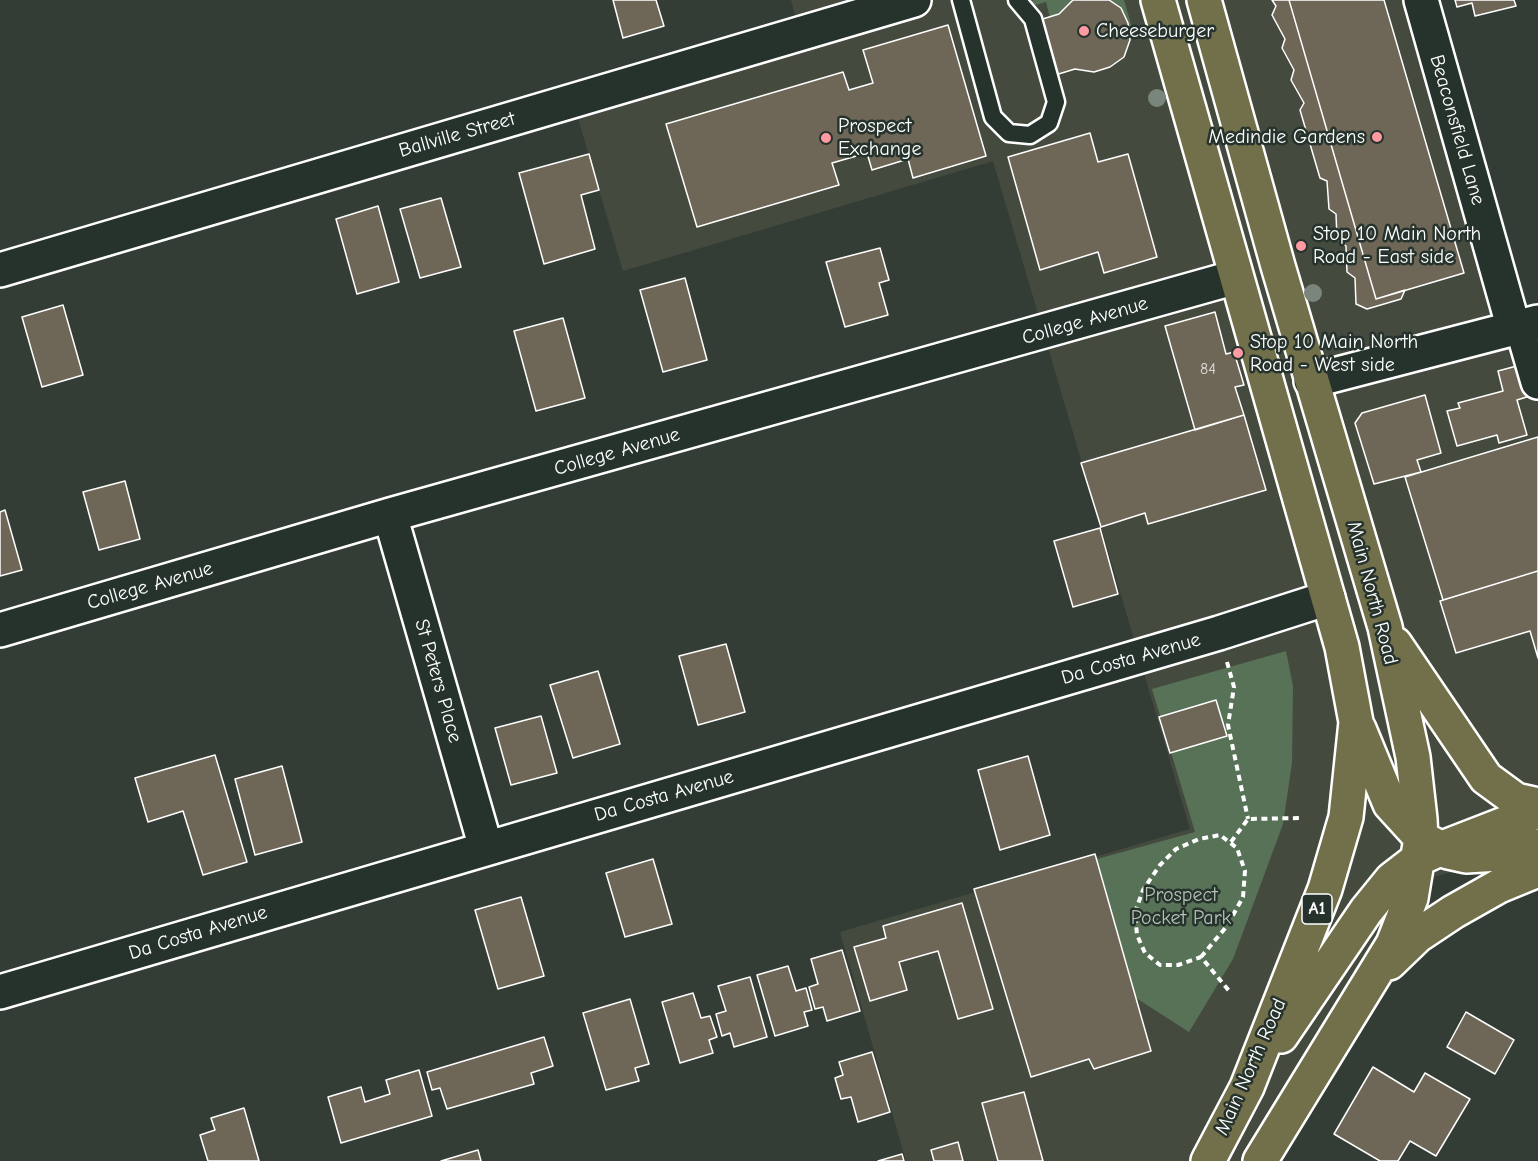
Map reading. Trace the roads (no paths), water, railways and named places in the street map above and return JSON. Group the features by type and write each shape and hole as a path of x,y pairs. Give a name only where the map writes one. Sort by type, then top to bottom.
{"highway":[{"name":"Main North Road","path":"1158,0 1345,659 1356,722 1350,793 1337,851 1325,889 1247,1087 1208,1161"},
{"name":"Main North Road","path":"1204,0 1311,381 1384,627 1415,768 1426,849 1400,928 1366,989 1260,1161"},
{"path":"1236,278 1278,266"},
{"path":"1384,627 1486,778 1516,800 1538,804"},
{"path":"1356,722 1390,804 1426,849 1466,856 1499,854 1538,846"},
{"path":"1247,1087 1366,911 1392,879 1426,849 1538,811"},
{"path":"1366,989 1401,951 1435,923 1486,893 1538,870"}],"street":[{"name":"Ballville Street","path":"0,270 914,0"},
{"name":"Beaconsfield Lane","path":"1421,0 1525,326 1538,382"},
{"name":"College Avenue","path":"0,630 390,515 1236,278"},
{"path":"1311,381 1525,326"},
{"name":"St Peters Place","path":"390,515 486,848"},
{"name":"Da Costa Avenue","path":"0,992 1219,633 1328,598"}],"lane":[{"path":"961,0 993,117 1009,133 1030,135 1049,123 1056,102 1033,19 1017,0"}],"place":[{"name":"Cheeseburger","path":"1084,31"},
{"name":"Medindie Gardens","path":"1377,137"},
{"name":"Prospect Exchange","path":"826,138"},
{"name":"Stop 10 Main North Road - East side","path":"1301,246"},
{"name":"Stop 10 Main North Road - West side","path":"1238,353"}],"park label":[{"name":"Prospect Pocket Park","path":"1181,906"}]}
